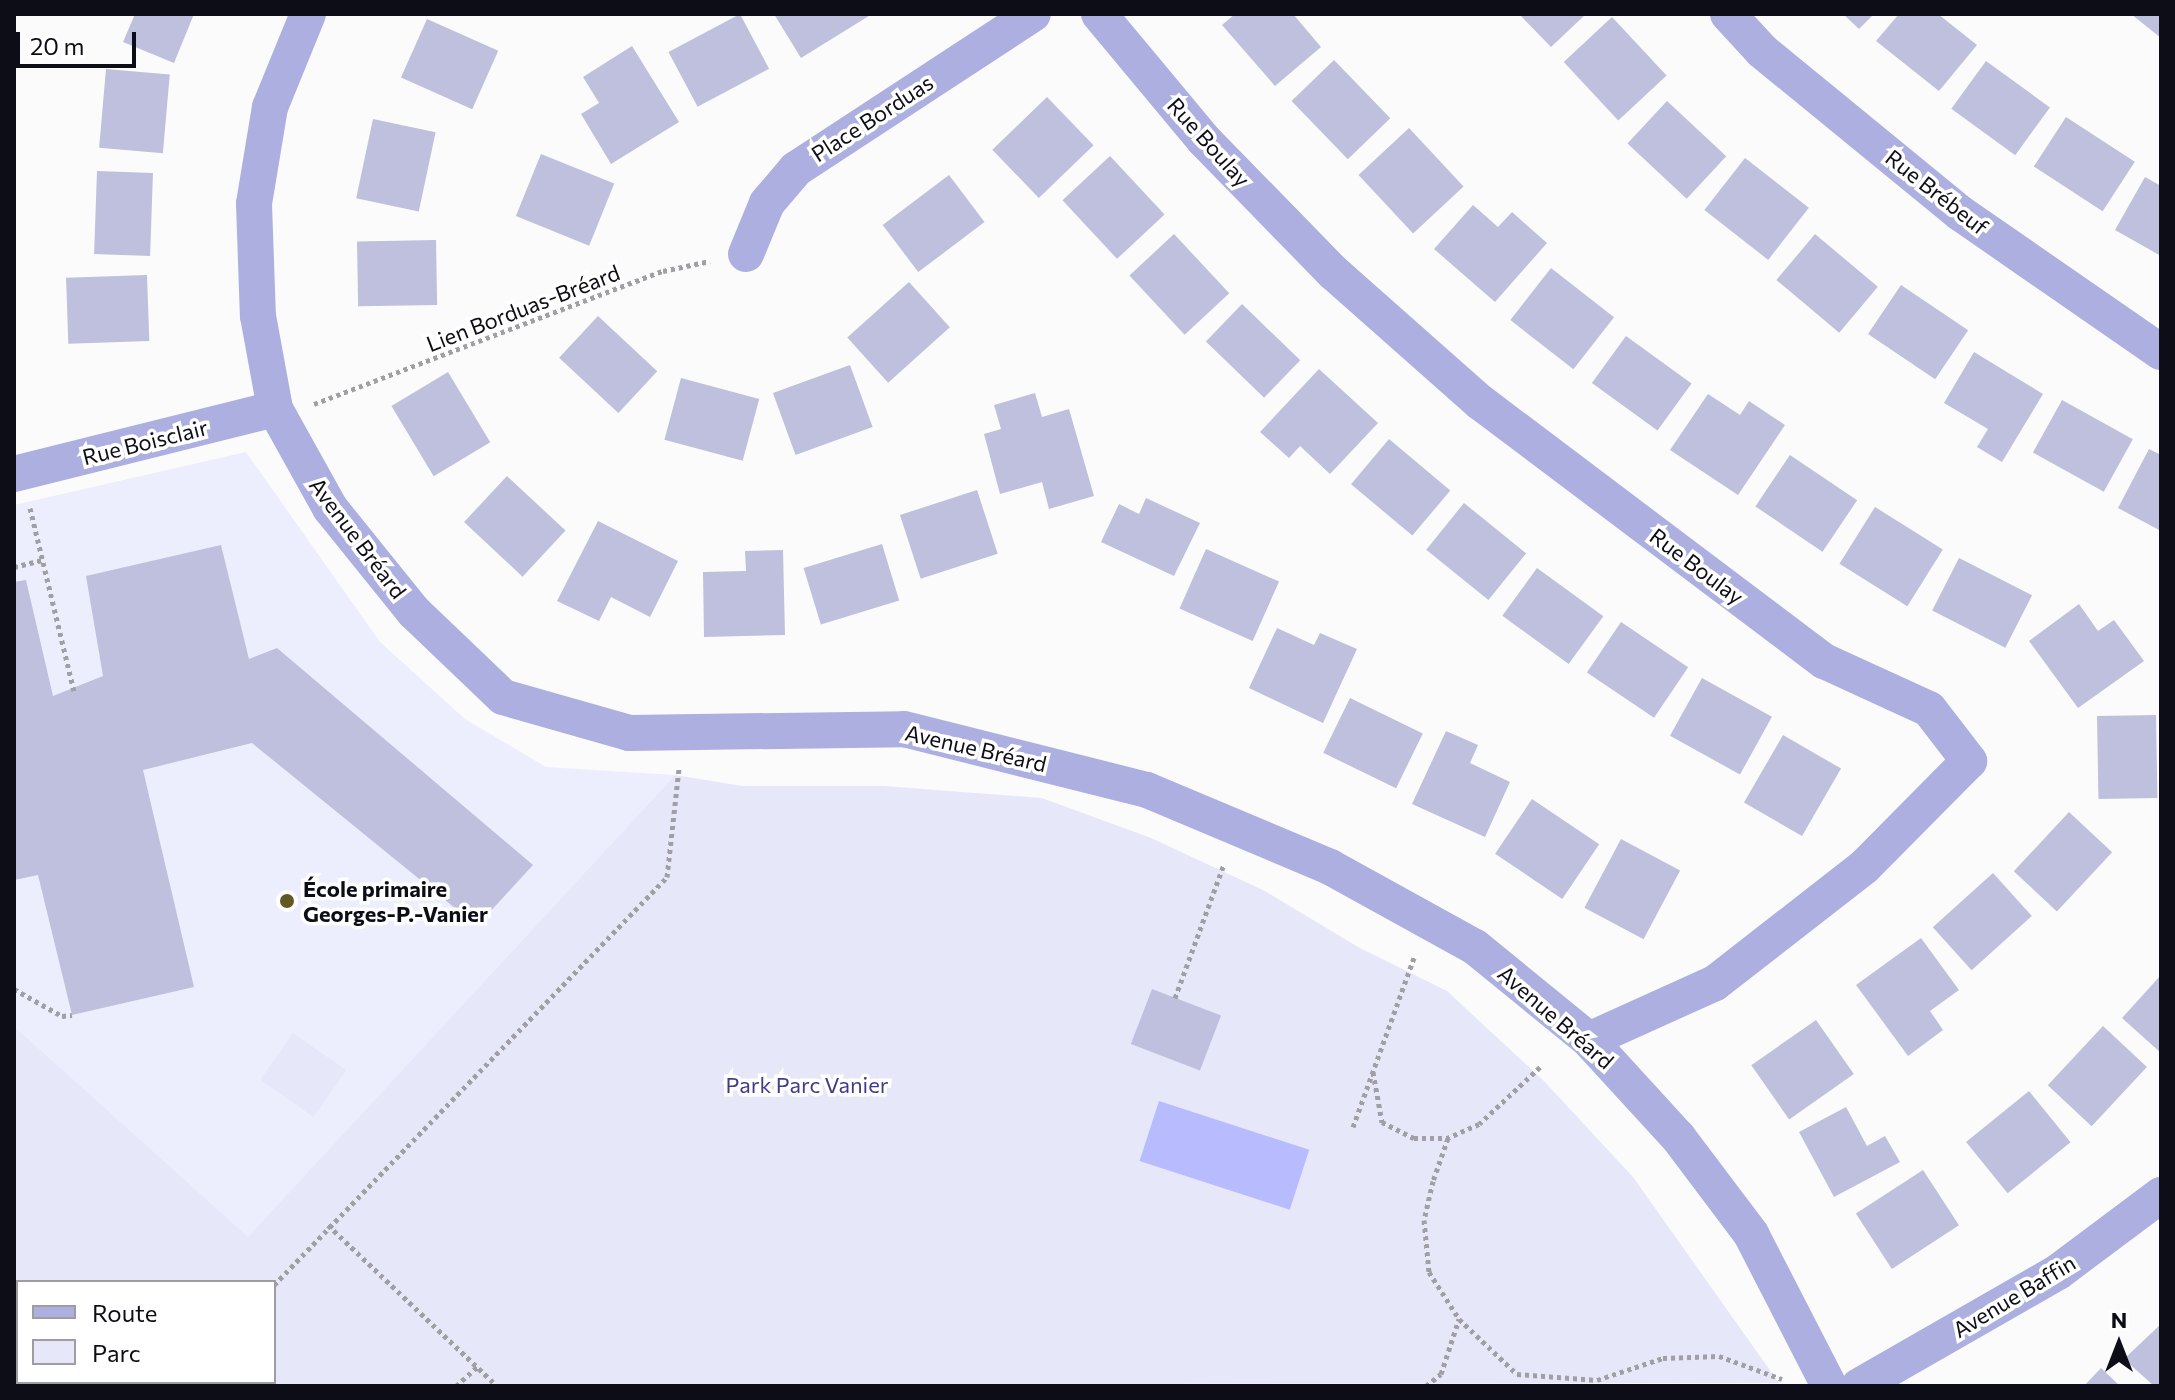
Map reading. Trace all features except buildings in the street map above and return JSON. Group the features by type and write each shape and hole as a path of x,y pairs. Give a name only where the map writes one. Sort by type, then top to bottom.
{"street":[{"name":"Avenue Bréard","path":"308,14 270,107 254,204 258,316 275,409 330,508 414,612 503,697 629,733 904,729 1147,790 1330,867 1475,947 1589,1040 1678,1137 1751,1234 1829,1386"},
{"name":"Place Borduas","path":"746,254 767,203 796,169 1033,14"},
{"name":"Rue Boulay","path":"1099,14 1204,140 1334,273 1480,402 1824,661 1929,709 1969,761 1864,867 1715,983 1589,1040"},
{"name":"Rue Brébeuf","path":"1728,14 1762,51 1960,213 2161,352"},
{"name":"Rue Boisclair","path":"18,473 275,409"},
{"name":"Avenue Baffin","path":"1859,1386 2058,1272 2161,1195"}],"path":[{"name":"Lien Borduas-Bréard","path":"314,404 663,271 746,254"},
{"path":"18,473 74,691"},
{"path":"14,567 42,560"},
{"path":"276,1283 328,1225 667,877 683,733"},
{"path":"1175,998 1237,827"},
{"path":"1353,1127 1427,920"},
{"path":"14,989 62,1016 72,1015"},
{"path":"1373,1071 1382,1122 1414,1138 1448,1138 1479,1124 1540,1067"},
{"path":"1448,1138 1424,1220 1429,1272 1459,1319 1517,1374 1597,1380 1663,1358 1719,1356 1786,1381"},
{"path":"328,1225 497,1386"},
{"path":"1426,1386 1441,1374 1459,1319"},
{"path":"456,1386 478,1366"}],"shaded area":[{"name":"École primaire Georges-P.-Vanier","path":"246,452 380,642 465,719 546,767 675,775 248,1238 14,1026 14,505"}],"green space":[{"name":"Park Parc Vanier","path":"675,775 742,786 884,786 1042,798 1151,838 1265,891 1358,947 1447,991 1544,1081 1633,1177 1779,1383 14,1386 14,1026 248,1237"},
{"path":"293,1033 346,1070 314,1117 260,1080"}],"water":[{"path":"1159,1101 1309,1150 1290,1210 1140,1161"}],"place":[{"name":"École primaire Georges-P.-Vanier","path":"287,901"}]}
